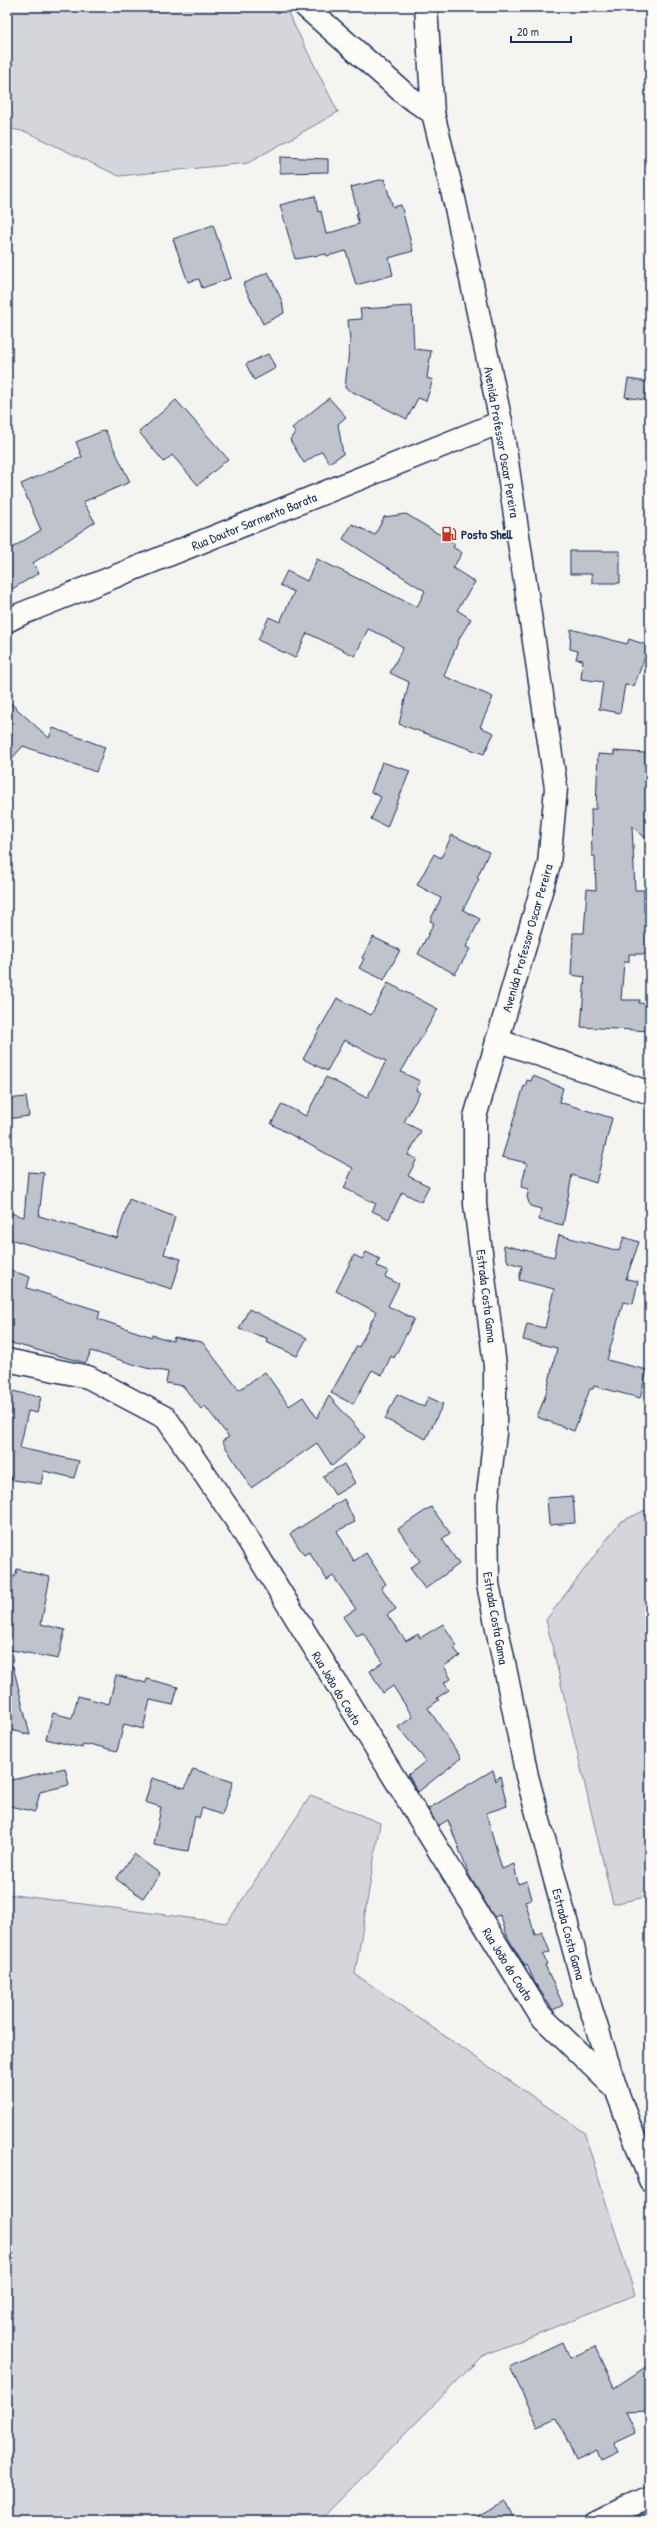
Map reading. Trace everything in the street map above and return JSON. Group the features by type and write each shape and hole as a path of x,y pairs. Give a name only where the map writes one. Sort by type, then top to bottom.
{"main road":[{"path":"306,7 406,95 433,113"},
{"name":"Avenida Professor Oscar Pereira","path":"426,7 433,113 455,203 501,422 556,788 549,864 497,1040"},
{"name":"Rua Doutor Sarmento Barata","path":"7,622 21,614 501,422"},
{"path":"497,1040 650,1093"},
{"name":"Estrada Costa Gama","path":"497,1040 475,1117 475,1204 496,1366 495,1433 487,1503 488,1584 527,1776 582,1980 616,2089 650,2180"},
{"name":"Rua João do Couto","path":"7,1360 88,1377 166,1418 236,1520 540,2015 616,2089"},
{"path":"597,2521 627,2506 650,2498"}],"shaded area":[{"path":"7,7 285,7 338,112 248,163 119,176 26,132 7,128"},
{"path":"650,1508 650,1896 613,1904 546,1620 620,1522"},
{"path":"311,1795 380,1823 355,1974 584,2132 635,2295 482,2356 319,2521 7,2521 7,1894 227,1923"}],"building":[{"path":"280,157 328,159 328,172 280,173"},
{"path":"384,179 393,207 401,205 413,251 389,258 393,275 356,285 346,251 327,256 326,254 295,259 280,205 315,196 318,212 321,211 326,234 359,224 356,214 358,213 351,187"},
{"path":"213,225 231,278 202,288 199,279 188,282 173,239"},
{"path":"268,272 282,301 284,313 263,324 243,284"},
{"path":"412,306 414,349 431,351 427,378 433,380 426,401 418,398 407,419 345,388 350,341 348,320 362,319 360,309"},
{"path":"268,354 276,368 254,380 246,364"},
{"path":"628,379 648,382 645,400 625,397"},
{"path":"329,398 346,417 338,424 343,454 329,463 322,451 304,463 290,440 295,432 292,428"},
{"path":"176,400 228,459 198,485 172,455 164,462 139,432"},
{"path":"105,430 130,482 83,502 95,522 33,563 39,573 7,592 7,551 41,530 21,484 82,457 76,442"},
{"path":"406,514 455,544 453,547 462,553 453,568 475,582 457,610 471,619 460,637 444,676 493,697 480,727 494,733 484,754 399,724 409,682 390,673 403,647 386,637 368,629 355,656 307,633 295,658 258,640 269,617 280,622 294,592 280,585 287,571 307,581 317,559 417,607 425,591 343,539 352,524 375,535 384,517"},
{"path":"570,551 620,551 620,583 592,583 592,574 570,574"},
{"path":"571,629 627,644 629,639 649,646 634,686 625,685 620,713 599,709 603,682 581,679 583,660 576,659 578,651 570,649"},
{"path":"7,700 49,738 53,728 105,747 96,772 23,746 7,764"},
{"path":"614,751 645,753 646,799 650,799 650,842 632,826 635,890 644,890 644,912 650,912 650,954 629,954 629,962 624,962 621,1000 640,1000 639,1003 649,1004 650,1031 581,1027 585,977 571,975 573,933 584,933 587,889 596,890 595,856 592,856 591,809 596,809 598,754 614,755"},
{"path":"382,762 410,771 387,827 371,819 381,797 371,792"},
{"path":"452,835 489,852 477,878 479,879 463,910 480,919 466,947 470,949 455,974 418,954 434,923 430,921 441,898 417,885 434,854 441,858"},
{"path":"373,937 400,950 384,980 359,968 364,959 362,958"},
{"path":"388,983 438,1009 401,1072 420,1081 416,1090 420,1092 404,1122 421,1131 408,1155 417,1159 408,1176 429,1186 421,1202 402,1192 389,1219 372,1211 376,1204 344,1188 353,1168 271,1124 282,1104 306,1116 326,1077 367,1098 386,1061 344,1040 327,1071 303,1059 337,998 371,1015"},
{"path":"533,1076 563,1088 559,1102 612,1118 596,1183 572,1175 563,1225 539,1220 541,1209 530,1206 527,1197 529,1189 521,1187 527,1163 502,1157 524,1086 525,1087 527,1080 531,1081"},
{"path":"26,1097 29,1116 7,1119 7,1099"},
{"path":"28,1172 44,1173 39,1216 117,1238 129,1199 175,1217 164,1254 181,1259 172,1289 7,1238 7,1212 24,1217"},
{"path":"559,1235 619,1251 624,1237 639,1242 626,1279 638,1281 633,1304 623,1302 607,1360 647,1370 640,1398 594,1386 593,1389 590,1389 574,1431 537,1417 546,1394 557,1348 523,1340 527,1324 545,1328 554,1289 519,1280 522,1266 508,1262 503,1245 554,1257"},
{"path":"366,1252 380,1259 377,1266 388,1271 385,1277 399,1284 388,1306 414,1319 394,1358 391,1356 382,1375 372,1370 353,1404 331,1393 357,1346 359,1347 376,1312 336,1291 354,1255 362,1259"},
{"path":"7,1269 30,1277 27,1288 100,1311 98,1319 152,1337 152,1335 173,1341 174,1337 202,1342 239,1390 265,1372 289,1406 303,1397 317,1418 329,1396 365,1437 332,1466 317,1443 251,1488 222,1441 229,1437 205,1406 201,1409 183,1386 166,1383 168,1372 146,1368 91,1351 86,1363 7,1342"},
{"path":"249,1309 307,1338 297,1356 266,1342 267,1338 239,1329"},
{"path":"7,1390 41,1397 37,1413 28,1411 20,1448 79,1461 74,1478 44,1471 41,1484 7,1479"},
{"path":"397,1394 424,1407 428,1397 443,1404 426,1439 385,1419"},
{"path":"344,1464 355,1483 335,1495 323,1476"},
{"path":"573,1496 575,1523 549,1525 547,1498"},
{"path":"344,1499 355,1522 337,1531 354,1561 366,1553 386,1584 381,1587 396,1609 387,1615 406,1641 418,1634 420,1638 443,1624 457,1646 454,1648 460,1656 444,1666 451,1679 444,1683 449,1690 437,1698 439,1700 428,1708 461,1758 418,1792 408,1775 426,1761 398,1727 413,1717 393,1686 383,1693 370,1671 383,1662 363,1633 356,1636 343,1617 356,1609 333,1576 327,1580 309,1552 304,1555 290,1534"},
{"path":"431,1507 450,1533 442,1539 459,1564 425,1589 410,1568 420,1561 398,1529"},
{"path":"17,1569 50,1577 41,1624 65,1630 58,1659 7,1649 7,1575 15,1577"},
{"path":"13,1666 30,1735 7,1729 7,1667"},
{"path":"116,1675 146,1683 147,1679 178,1687 173,1705 150,1700 143,1729 124,1724 117,1751 89,1744 88,1746 83,1745 82,1748 46,1739 53,1713 72,1718 78,1696 109,1704"},
{"path":"65,1768 69,1785 40,1792 35,1812 7,1805 7,1781"},
{"path":"193,1769 233,1782 222,1815 202,1808 199,1818 195,1816 188,1851 154,1845 161,1807 145,1802 152,1778 185,1788"},
{"path":"493,1770 496,1781 500,1776 507,1806 486,1813 502,1869 514,1864 518,1884 527,1881 532,1899 525,1901 535,1935 542,1932 550,1952 543,1955 547,1964 545,1965 563,2005 553,2010 535,1983 527,1965 525,1966 508,1938 500,1915 494,1917 469,1875 448,1820 438,1826 428,1809"},
{"path":"134,1854 160,1874 143,1898 116,1879"},
{"path":"563,2342 570,2358 595,2347 614,2388 650,2364 650,2411 625,2412 635,2433 614,2443 619,2453 602,2461 598,2450 576,2460 557,2418 538,2426 510,2367"},
{"path":"505,2501 515,2521 468,2521"},
{"path":"645,2513 649,2521 625,2521 632,2518"}],"place":[{"name":"Posto Shell","path":"449,534"}]}
